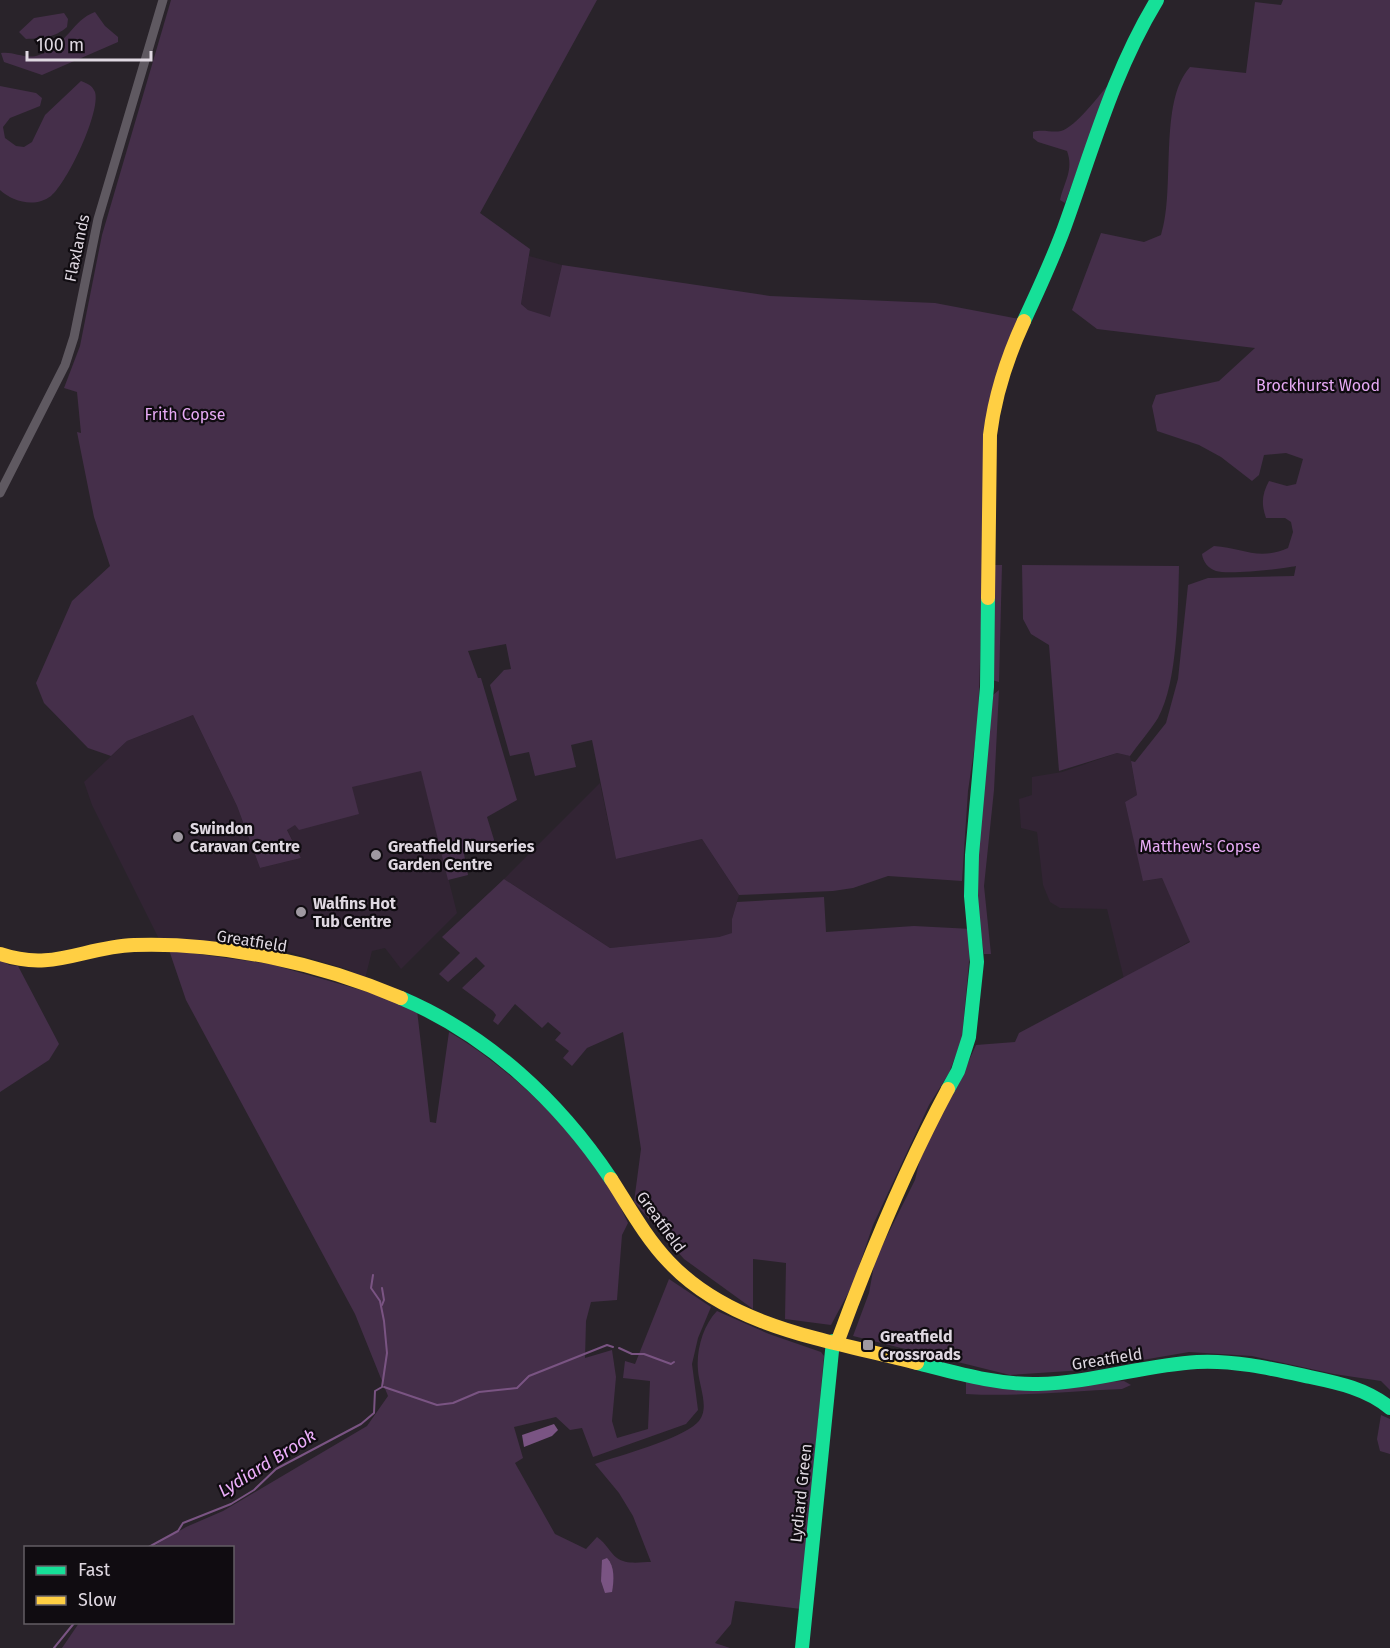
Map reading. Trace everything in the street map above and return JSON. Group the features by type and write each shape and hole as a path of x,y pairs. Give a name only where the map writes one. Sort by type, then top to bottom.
{"street":[{"name":"Flaxlands","path":"0,493 65,365 74,337 98,219 163,0"},
{"name":"Lydiard Green","path":"802,1648 835,1342 919,1143 958,1071 971,1030 977,962 971,896 972,855 986,720 990,439 996,398 1009,358 1054,254 1122,68 1157,0"},
{"name":"Greatfield","path":"0,954 21,962 45,964 107,947 136,945 254,956 338,976 445,1018 487,1047 564,1118 599,1161 657,1250 680,1273 705,1293 746,1316 835,1342 983,1379 1014,1383 1084,1380 1189,1363 1236,1363 1350,1387 1373,1395 1390,1408"}],"shaded area":[{"path":"529,256 562,265 550,318 528,310 521,304"},
{"path":"404,702 457,913 401,969 385,948 372,951 365,979 350,973 350,970 282,950 159,939 92,805 84,782 127,741 193,715 237,806 260,868 301,858 287,829"},
{"path":"1117,753 1130,756 1137,795 1125,802 1144,881 1162,878 1190,941 1124,979 1107,909 1060,908 1050,902 1043,885 1037,832 1021,828 1019,799 1032,795 1032,777 1062,772"},
{"path":"600,783 616,859 702,839 739,895 732,919 733,933 719,937 610,948 504,879"},
{"path":"554,1424 558,1430 552,1436 524,1447 522,1435"},
{"path":"607,1558 613,1569 613,1583 612,1592 605,1593 601,1581 602,1560"}],"green space":[{"name":"Frith Copse","path":"171,0 597,0 480,213 530,249 521,304 528,310 550,317 562,265 770,296 935,303 1019,319 1003,358 983,565 978,723 968,791 962,881 888,876 853,888 833,891 739,895 702,839 616,859 592,740 571,745 576,767 535,776 529,752 510,756 490,685 504,670 511,669 506,644 468,651 478,678 481,678 517,800 487,817 495,843 487,845 488,848 464,854 468,875 448,880 421,771 352,787 359,814 299,830 295,825 287,830 301,858 260,868 237,806 193,715 127,741 111,756 88,748 44,703 36,683 72,601 110,566 94,517 77,432 81,433 77,392 64,388 80,346 102,235"},
{"path":"1283,0 1390,0 1390,1390 1381,1381 1334,1374 1252,1356 1189,1352 1084,1370 1010,1375 853,1336 869,1293 875,1260 915,1180 924,1143 957,1087 976,1045 1015,1042 1019,1033 1190,942 1162,878 1143,881 1125,802 1137,795 1131,761 1135,762 1166,723 1178,679 1188,585 1208,578 1294,576 1296,566 1243,572 1216,571 1206,564 1202,554 1214,546 1259,554 1288,548 1293,532 1291,522 1285,518 1266,518 1263,508 1264,495 1269,481 1287,486 1296,484 1303,459 1286,453 1264,455 1259,475 1252,481 1221,457 1199,445 1157,431 1152,406 1156,395 1219,381 1255,348 1097,329 1072,310 1101,233 1144,242 1161,235 1165,216 1174,102 1180,82 1190,67 1246,73 1255,2 1281,5"},
{"path":"95,12 105,26 118,37 118,42 42,75 4,62 1,53 29,57 49,51 63,40 80,21"},
{"path":"64,13 68,19 67,27 53,35 26,39 19,32 34,18"},
{"path":"81,81 93,88 95,102 88,130 74,163 58,189 45,200 31,203 11,198 0,190 0,86 36,93 42,98 40,106 10,118 3,127 5,138 16,146 24,147 32,142 45,115"},
{"path":"1110,83 1065,203 1060,200 1069,170 1067,151 1038,142 1033,138 1033,132 1061,131 1067,128"},
{"path":"995,565 1002,565 999,682 992,680"},
{"path":"1022,565 1179,566 1176,644 1170,685 1158,718 1130,756 1117,753 1059,771 1049,645 1031,634 1023,619"},
{"path":"999,690 994,790 984,886 991,954 984,954 976,903 975,864 993,695"},
{"path":"504,879 610,948 719,937 732,933 732,919 737,902 824,897 826,932 914,926 972,929 962,1039 949,1073 929,1105 873,1225 853,1284 831,1325 785,1319 786,1263 753,1259 753,1309 684,1259 634,1202 641,1149 623,1032 587,1048 572,1066 563,1058 569,1051 555,1040 561,1033 548,1022 542,1028 515,1004 498,1025 493,1021 496,1015 493,1011 462,988 485,966 476,957 448,982 439,974 460,953 442,937"},
{"path":"169,950 270,964 375,994 417,1010 430,1122 436,1123 449,1032 491,1060 555,1117 605,1178 628,1223 622,1235 617,1300 591,1302 586,1321 585,1358 612,1350 616,1377 612,1421 617,1438 648,1429 650,1381 623,1378 625,1361 635,1364 669,1279 711,1307 698,1338 692,1364 698,1410 686,1424 593,1457 582,1428 570,1430 556,1417 514,1427 523,1458 515,1463 555,1534 586,1549 597,1537 615,1556 625,1562 651,1562 633,1516 619,1493 595,1464 664,1441 689,1429 701,1418 704,1405 698,1370 699,1347 708,1323 717,1311 769,1334 821,1352 824,1356 801,1609 735,1601 731,1624 715,1643 730,1648 62,1648 78,1624 234,1624 234,1546 154,1546 186,1527 223,1511 367,1426 388,1396 355,1314 186,1000"},
{"path":"0,959 9,965 18,966 59,1044 49,1060 0,1092"},
{"path":"966,1381 1039,1385 1124,1381 1131,1385 1122,1389 986,1395 966,1394"},
{"path":"1381,1415 1390,1419 1390,1454 1380,1451 1377,1439"}],"waterway":[{"name":"Lydiard Brook","path":"151,1546 178,1531 183,1523 231,1504 254,1490 276,1469 361,1424 374,1413 375,1391 382,1387 387,1353 380,1301 371,1288 373,1275"},
{"path":"382,1288 384,1300 382,1305"},
{"name":"Lydiard Brook","path":"384,1387 437,1405 453,1403 479,1392 517,1388 529,1376 607,1345 613,1347"},
{"name":"Lydiard Brook","path":"619,1348 632,1354 644,1354 671,1364 674,1362"},
{"name":"Lydiard Brook","path":"54,1648 73,1624"}],"traffic: fast":[{"path":"1024,321 1062,233 1117,80 1157,0"},
{"path":"948,1089 958,1071 969,1037 977,962 971,896 972,855 987,687 988,598"},
{"path":"401,998 463,1031 519,1073 568,1123 611,1179"},
{"path":"802,1648 833,1341"},
{"path":"917,1363 992,1380 1038,1384 1078,1381 1177,1364 1225,1362 1268,1368 1342,1384 1362,1391 1390,1408"}],"traffic: slow":[{"path":"988,598 990,435 1002,376 1024,321"},
{"path":"0,954 19,959 52,960 134,945 202,947 236,951 304,965 401,998"},
{"path":"837,1343 888,1214 948,1089"},
{"path":"611,1179 645,1233 669,1262 694,1285 723,1303 753,1318 785,1329 917,1363"}],"place":[{"name":"Swindon Caravan Centre","path":"178,837"},
{"name":"Greatfield Nurseries Garden Centre","path":"376,855"},
{"name":"Walfins Hot Tub Centre","path":"301,912"},
{"name":"Greatfield Crossroads","path":"868,1345"}],"park label":[{"name":"Brockhurst Wood","path":"1318,385"},
{"name":"Matthew's Copse","path":"1200,846"}]}
